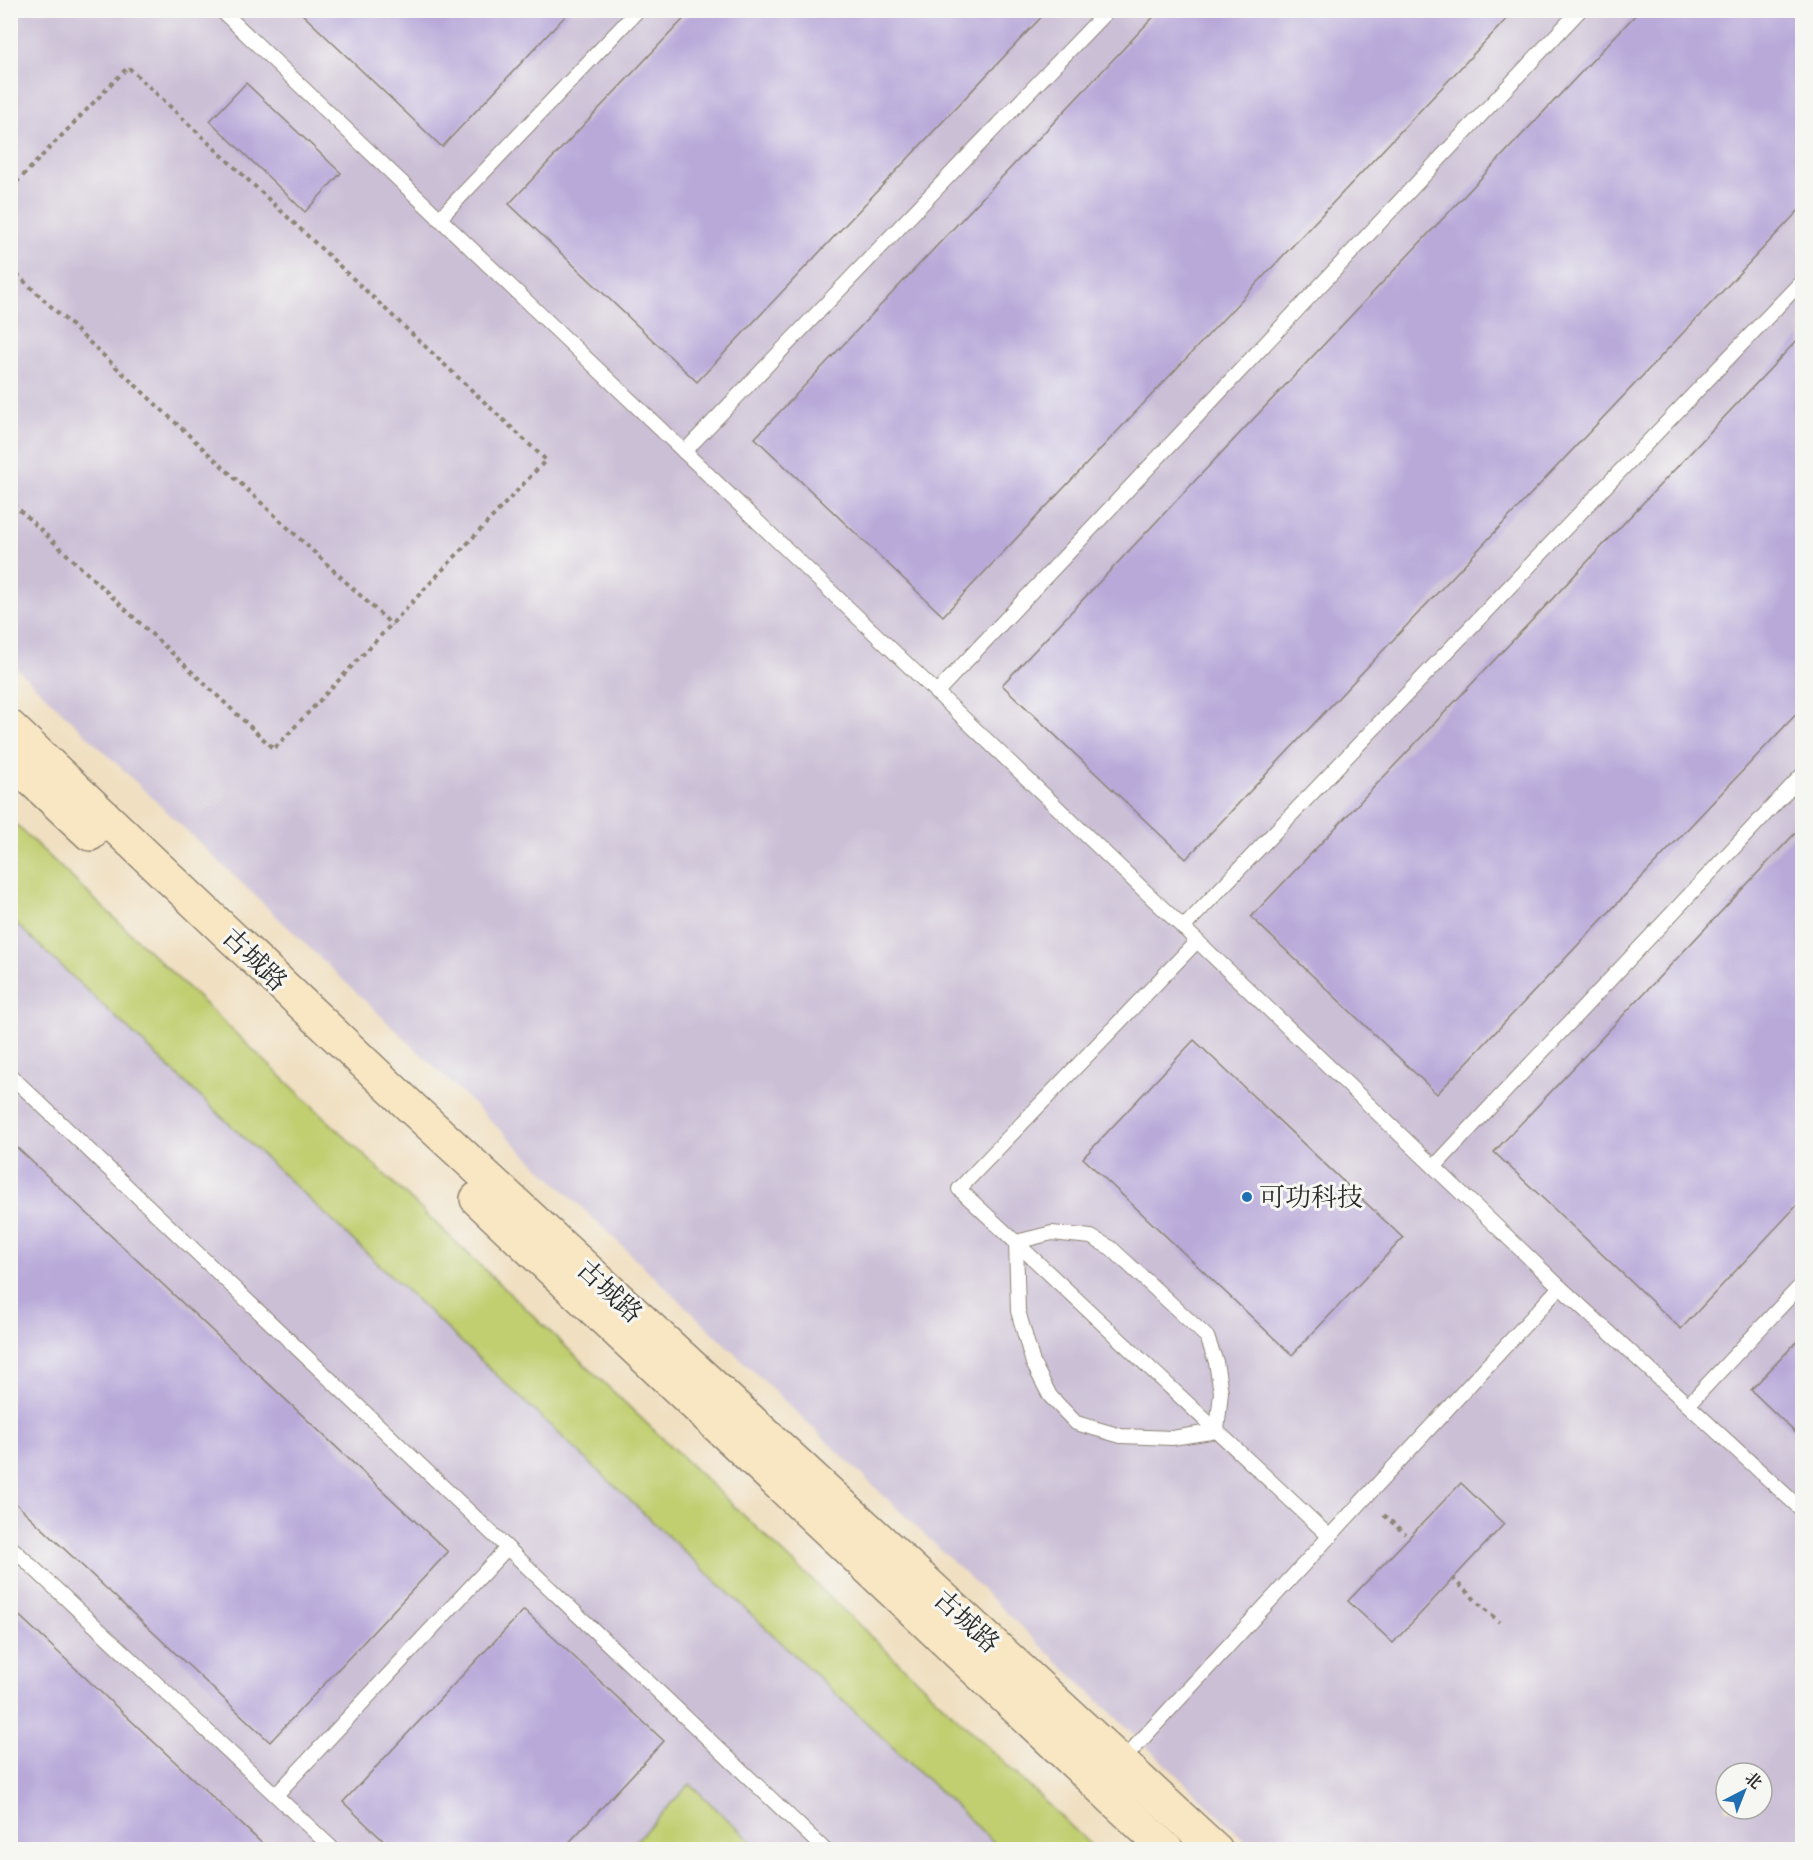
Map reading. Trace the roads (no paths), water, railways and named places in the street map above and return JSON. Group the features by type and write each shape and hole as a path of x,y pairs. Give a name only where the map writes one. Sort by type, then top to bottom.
{"main road":[{"name":"古城路","path":"10,727 1110,1774 1167,1850"},
{"name":"古城路","path":"10,759 1110,1774 1216,1850"}],"lane":[{"path":"221,10 1560,1287 1803,1510"},
{"path":"439,219 638,10"},
{"path":"684,452 1108,10"},
{"path":"936,693 1580,10"},
{"path":"1183,928 1803,280"},
{"path":"1434,1167 1803,775"},
{"path":"1197,941 959,1189 1330,1537"},
{"path":"10,1075 825,1850"},
{"path":"1016,1242 1052,1233 1091,1237 1111,1248 1207,1337 1216,1362 1221,1392 1217,1431"},
{"path":"1016,1242 1018,1311 1033,1363 1050,1396 1076,1422 1121,1436 1172,1437 1217,1431"},
{"path":"1689,1406 1803,1284"},
{"path":"1110,1774 1560,1287"},
{"path":"10,1546 334,1850"},
{"path":"276,1795 507,1548"}],"place":[{"name":"可功科技","path":"1247,1197"}]}
